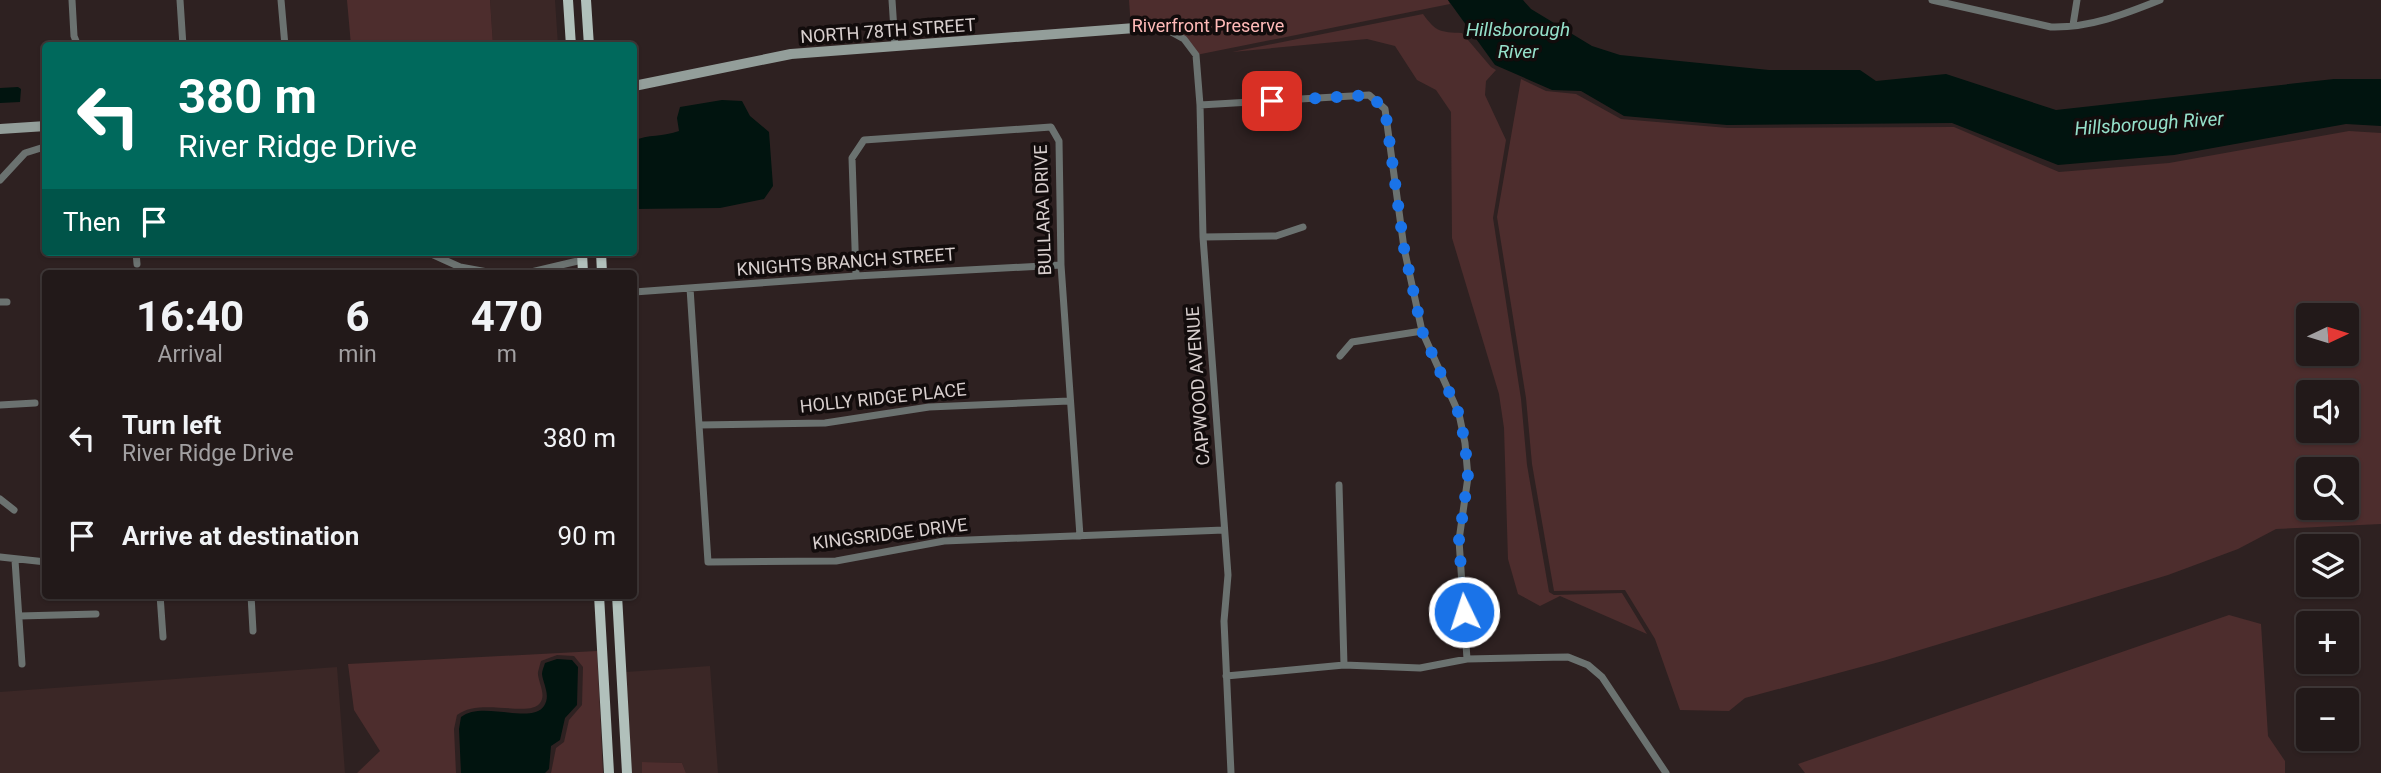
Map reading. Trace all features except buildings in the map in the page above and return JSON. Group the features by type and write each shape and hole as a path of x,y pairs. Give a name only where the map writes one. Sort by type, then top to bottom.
{"main road":[{"path":"568,0 571,42"},
{"path":"586,0 589,42"},
{"path":"599,599 609,773"},
{"path":"617,599 627,773"},
{"path":"605,709 623,707"}],"street":[{"path":"72,0 76,42"},
{"path":"180,0 183,42"},
{"path":"281,0 285,42"},
{"path":"892,0 895,46"},
{"path":"1932,0 2051,27 2112,19 2160,0"},
{"path":"2073,25 2077,0"},
{"name":"NORTH 78TH STREET","path":"637,85 791,54 1148,27"},
{"name":"CAPWOOD AVENUE","path":"1148,27 1164,28 1184,39 1196,55 1203,237 1228,575 1224,621 1231,773"},
{"path":"1200,105 1369,95 1385,109 1404,248 1422,331 1459,414 1465,443 1468,477 1459,540 1467,659"},
{"path":"0,129 42,127"},
{"name":"BULLARA DRIVE","path":"856,276 852,158 863,140 1051,127 1059,141 1061,265 1080,536"},
{"path":"0,180 25,153 42,148"},
{"path":"1203,237 1276,236 1303,227"},
{"path":"136,256 137,264"},
{"path":"436,256 460,267 476,270"},
{"path":"537,270 582,256"},
{"name":"KNIGHTS BRANCH STREET","path":"637,292 1061,265"},
{"name":"KINGSRIDGE DRIVE","path":"690,288 708,562 836,561 944,541 1224,530"},
{"path":"1340,356 1352,342 1422,331"},
{"name":"HOLLY RIDGE PLACE","path":"699,425 825,423 929,407 1069,401"},
{"path":"0,405 35,403"},
{"path":"1339,485 1344,665"},
{"path":"0,499 15,510"},
{"path":"0,557 42,562"},
{"path":"15,560 22,664"},
{"path":"160,599 163,637"},
{"path":"251,599 253,631"},
{"path":"19,616 96,614"},
{"path":"1226,676 1344,665 1420,668 1467,659 1568,657 1588,665 1602,677 1666,773"}],"shaded area":[{"path":"490,0 555,0 558,42 493,42"},
{"path":"710,666 718,773 686,773 682,763 642,762 642,773 632,773 626,672"},
{"path":"337,667 345,773 0,773 0,692"}],"green space":[{"path":"347,0 490,0 493,42 351,42"},
{"name":"Riverfront Preserve","path":"1129,0 1448,0 1450,4 1196,55 1182,39 1168,31 1131,29"},
{"path":"1423,14 1439,30 1462,33 1496,70 1486,81 1485,95 1506,140 1493,218 1521,399 1527,465 1549,592 1554,595 1622,593 1647,634 1560,596 1540,606 1518,594 1508,559 1504,428 1499,394 1452,238 1451,112 1436,90 1417,80 1395,46 1367,39 1232,52"},
{"path":"1521,79 1546,91 1576,94 1621,119 1728,128 1954,127 2059,172 2169,163 2349,131 2381,133 2381,524 2276,529 2238,549 2168,575 1883,661 1745,698 1729,711 1680,710 1655,639 1625,590 1554,591 1532,464 1526,398 1497,217"},
{"path":"2229,615 2261,624 2268,736 2285,761 2285,773 1805,773 1798,764"},
{"path":"597,651 603,773 551,773 556,748 564,742 569,720 582,705 583,667 574,656 557,655 541,661 538,676 542,699 535,707 478,708 457,715 454,729 456,773 357,773 380,751 354,710 348,664"},
{"path":"642,762 682,763 686,773 642,773"}],"water":[{"name":"Hillsborough River","path":"1448,0 1523,0 1531,9 1592,46 1620,55 1769,70 1860,70 1876,81 1946,74 2056,110 2334,79 2381,79 2381,126 2346,124 2174,155 2058,165 1952,123 1727,125 1624,116 1581,91 1552,90 1495,65"},
{"path":"0,88 21,89 20,102 0,103"},
{"path":"722,100 742,101 750,116 769,132 773,186 764,199 720,208 637,209 637,140 679,131 677,118 680,107"},
{"path":"557,659 572,660 578,667 577,705 565,718 560,740 551,746 549,769 545,773 461,773 461,717 470,712 481,711 538,711 547,698 542,674 545,663"}],"route":[{"path":"1272,101 1369,95 1385,109 1404,248 1422,331 1459,414 1465,443 1468,477 1459,540 1464,612"}]}
